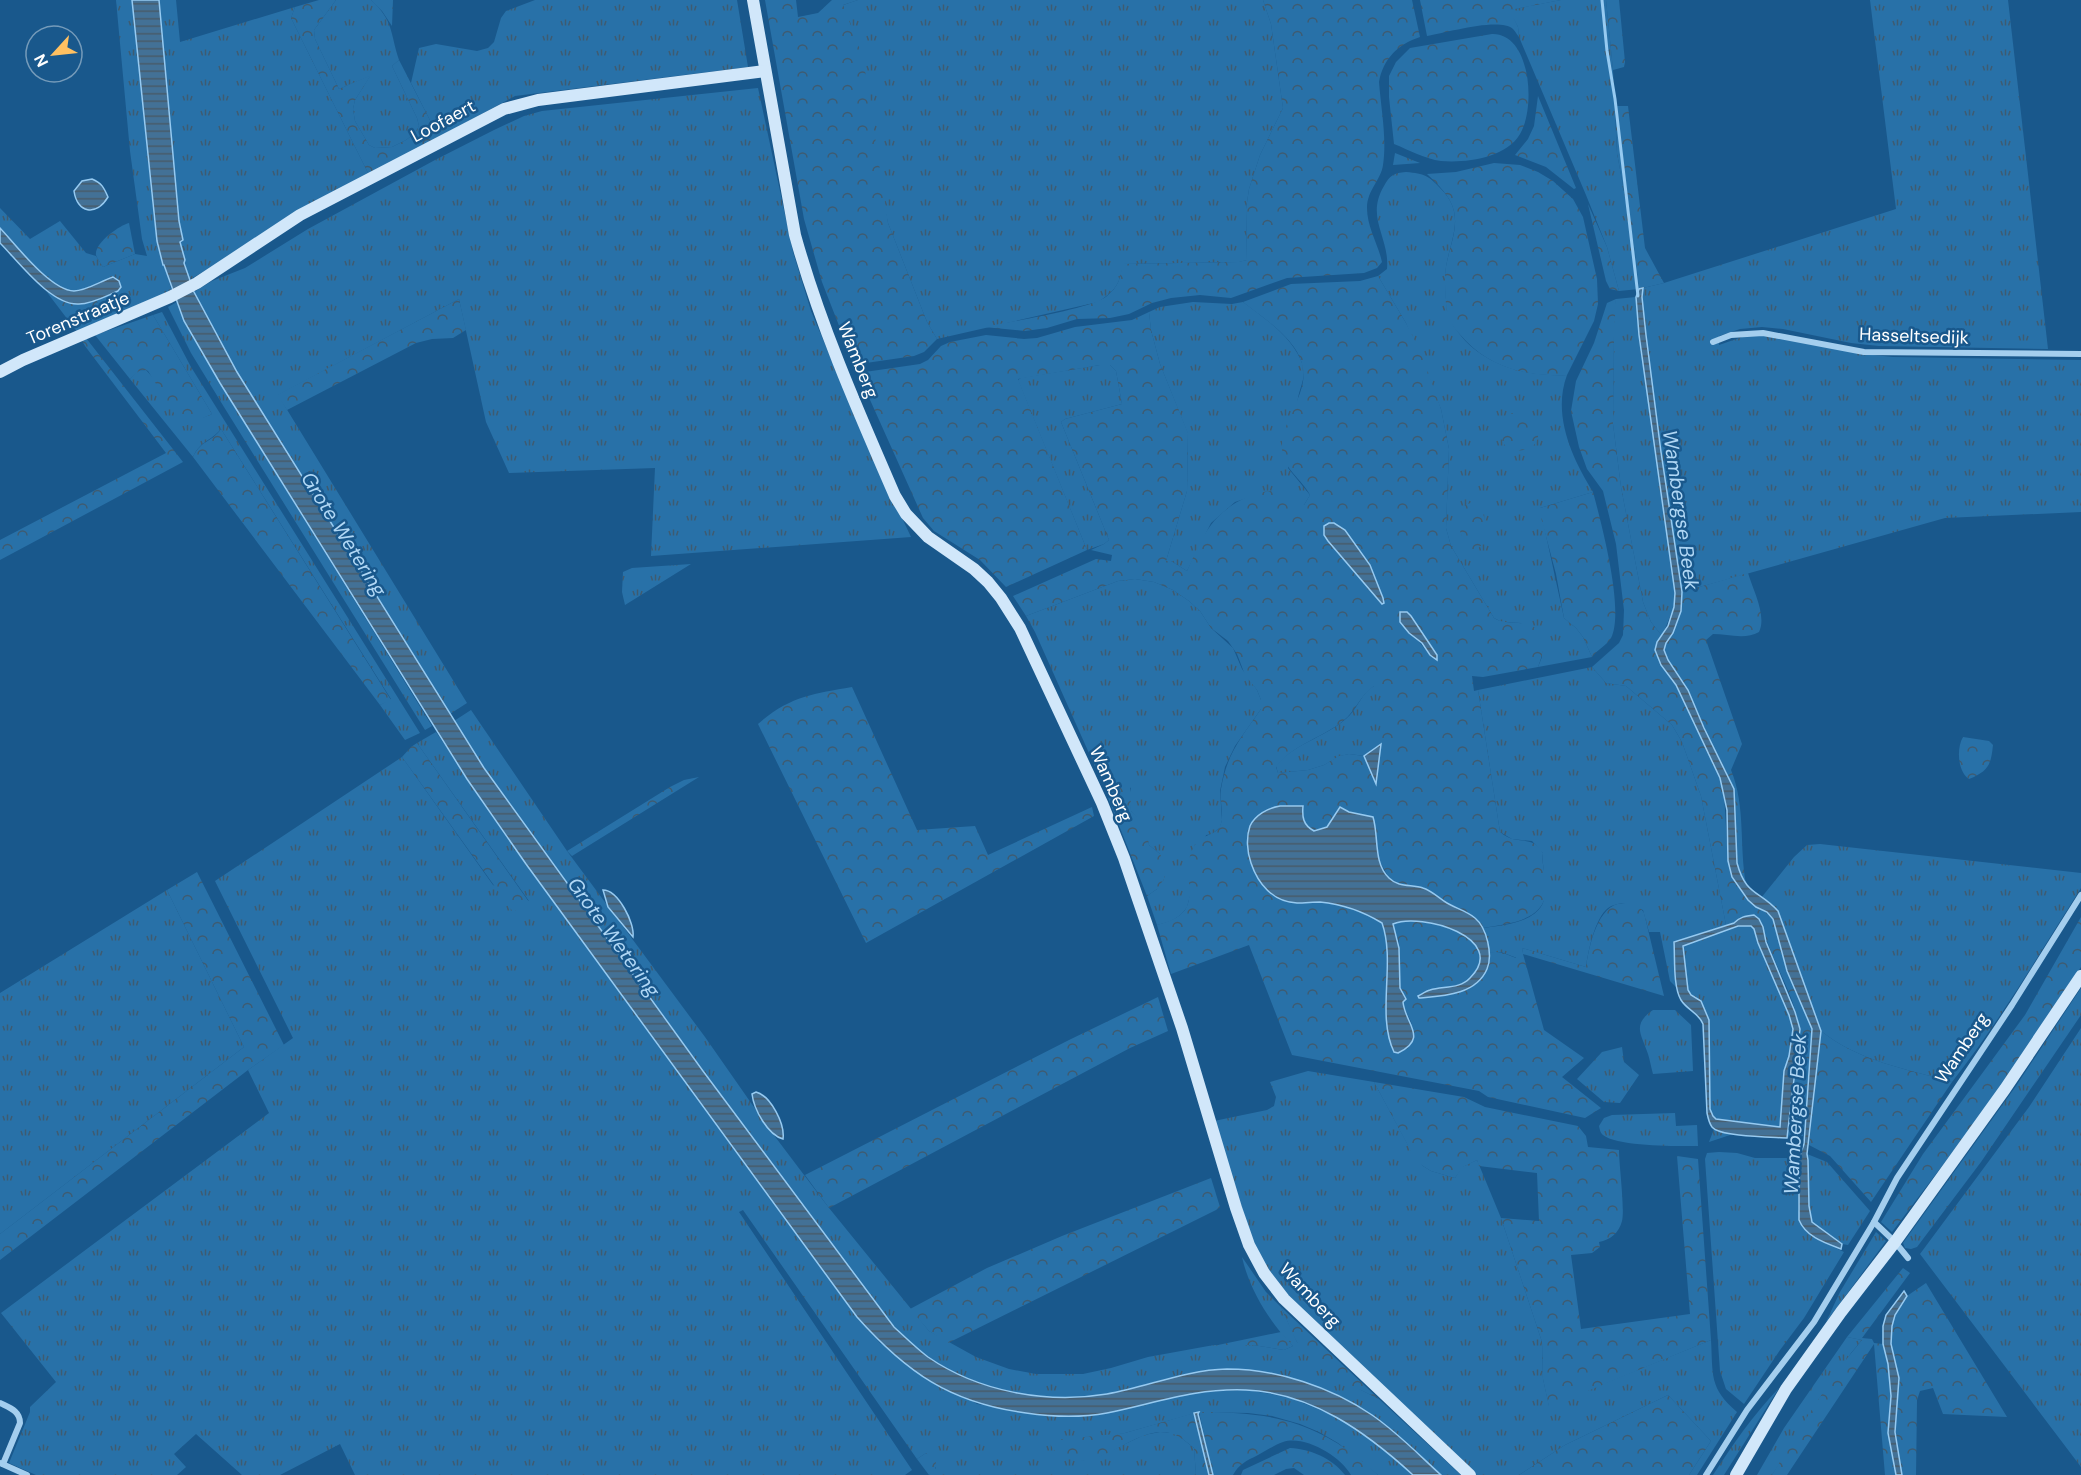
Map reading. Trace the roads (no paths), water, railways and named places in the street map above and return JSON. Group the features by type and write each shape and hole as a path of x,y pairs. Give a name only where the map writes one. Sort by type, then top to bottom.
{"street":[{"path":"753,0 766,76"},
{"name":"Loofaert","path":"170,297 196,283 300,215 504,109 538,100 766,76"},
{"name":"Wamberg","path":"766,76 798,246 825,329 852,397 895,496 906,514 928,537 974,569 988,582 1020,628 1124,858 1194,1065 1249,1245 1264,1273 1284,1299 1470,1475"},
{"name":"Torenstraatje","path":"0,372 170,297"},
{"name":"Hasseltsedijk","path":"1713,342 1731,335 1763,333 1864,352 2081,354"},
{"name":"Wamberg","path":"1706,1475 1747,1410 1814,1322 1874,1222 1897,1178 2012,1005 2081,895"},
{"path":"1736,1475 1786,1389 2005,1089 2081,976"},
{"path":"1874,1222 1908,1258"},
{"path":"0,1403 16,1412 20,1417 20,1423 2,1464 27,1475"}],"waterway":[{"name":"Wambergse Beek","path":"1602,0 1638,296"}],"water label":[{"name":"Grote Wetering","path":"344,534"},
{"name":"Grote Wetering","path":"614,937"}]}
